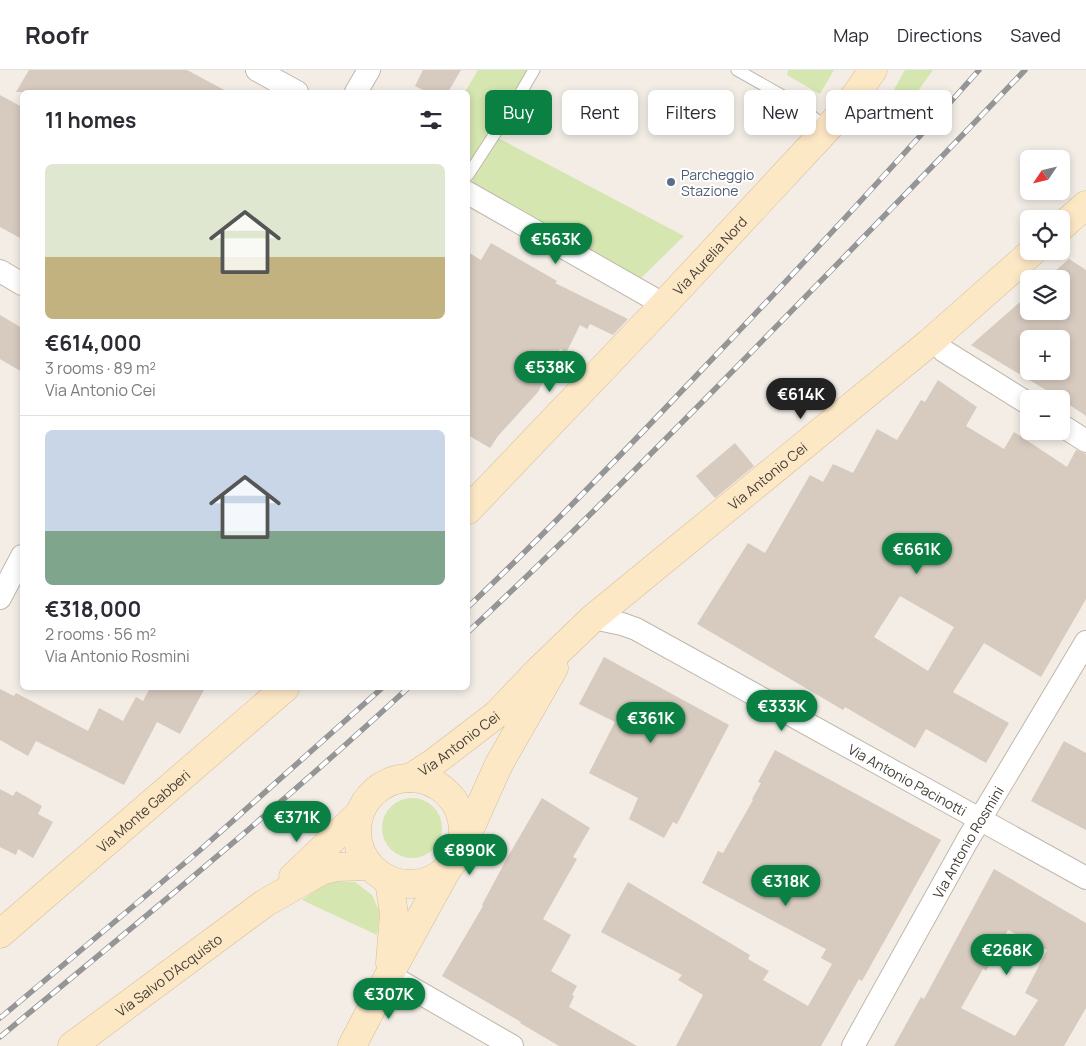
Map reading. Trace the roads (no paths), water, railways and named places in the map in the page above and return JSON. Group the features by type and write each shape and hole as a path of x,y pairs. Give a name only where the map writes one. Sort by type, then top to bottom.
{"street":[{"path":"257,70 293,90"},
{"path":"357,90 369,70"},
{"name":"Via Aurelia Nord","path":"859,90 873,70"},
{"name":"Via Aurelia Nord","path":"663,304 826,131"},
{"path":"470,194 663,304 470,508"},
{"path":"1070,219 1086,205"},
{"name":"Via Antonio Cei","path":"410,778 433,763 497,714 593,618 935,338 1023,260"},
{"path":"0,271 20,283"},
{"path":"944,351 1020,398"},
{"path":"1070,431 1086,441"},
{"path":"0,598 20,560"},
{"name":"Via Antonio Pacinotti","path":"593,618 609,620 636,629 1086,878"},
{"name":"Via Antonio Cei","path":"454,860 499,764 569,642"},
{"name":"Via Antonio Rosmini","path":"853,1046 980,820 1086,642"},
{"name":"Via Monte Gabberi","path":"0,934 283,690"},
{"path":"352,1046 389,975 454,860 463,838 463,823 458,809 450,796 438,786 425,780 410,778 394,780 378,787 366,799 356,823 357,842 364,859 379,874 399,884 421,884 431,881 454,860"},
{"name":"Via Salvo D'Acquisto","path":"265,903 359,814"},
{"name":"Via Salvo D'Acquisto","path":"72,1046 265,903 321,871 336,866 379,874"},
{"path":"379,874 394,914 389,975"},
{"path":"389,975 512,1046"}],"lane":[{"path":"470,172 534,70"},
{"path":"737,70 799,105 826,127"}],"railway":[{"path":"470,605 640,435 803,263 979,70"},
{"path":"470,630 564,541 689,415 1025,70"},
{"path":"0,1018 199,851 380,690"},
{"path":"0,1037 258,822 406,690"}],"place":[{"name":"Parcheggio Stazione","path":"671,182"}]}
